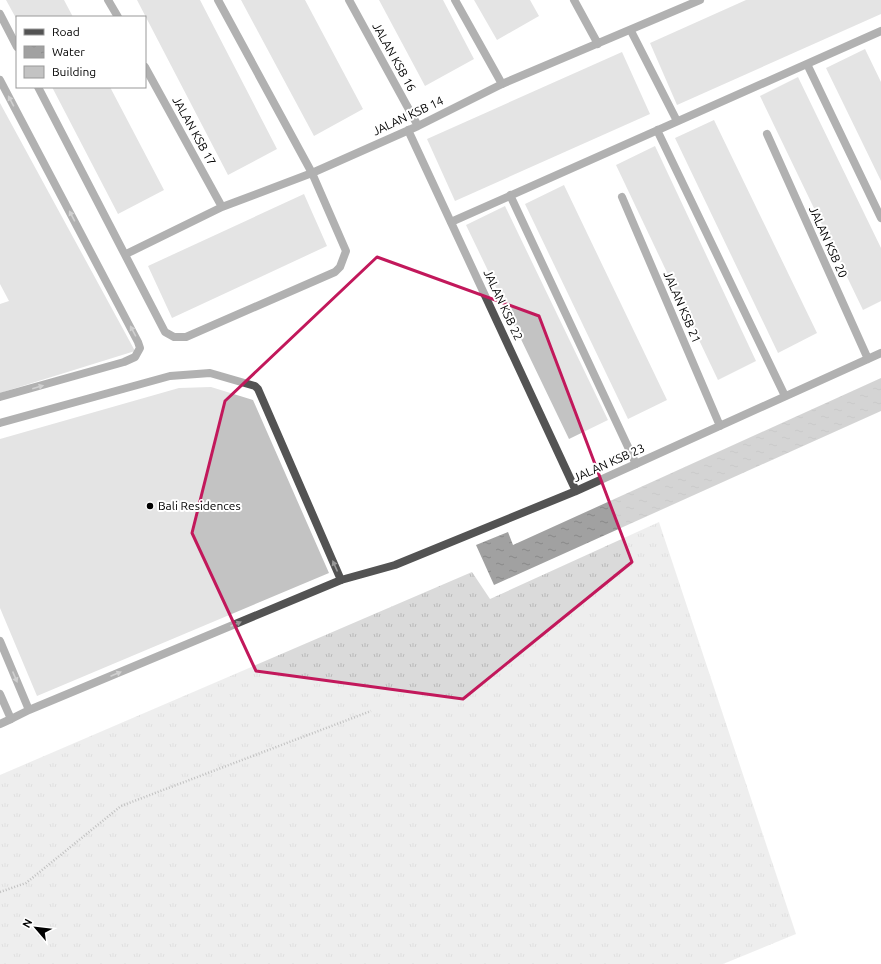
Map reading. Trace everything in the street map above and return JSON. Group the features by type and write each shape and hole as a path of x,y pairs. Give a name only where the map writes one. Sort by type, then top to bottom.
{"street":[{"path":"108,0 117,16"},
{"path":"39,88 126,254 165,332 174,337 186,337 335,272 340,266 346,251 312,173 218,0"},
{"name":"JALAN KSB 16","path":"349,0 418,126"},
{"path":"455,0 502,84"},
{"path":"574,0 598,44"},
{"name":"JALAN KSB 14","path":"126,254 222,207 312,173 418,126 502,84 700,0"},
{"path":"0,14 16,45"},
{"path":"631,30 677,121"},
{"path":"451,222 881,31"},
{"path":"807,64 881,218"},
{"name":"JALAN KSB 17","path":"146,69 222,207"},
{"path":"0,80 140,348 135,356 124,362 0,397"},
{"name":"JALAN KSB 22","path":"408,130 576,491"},
{"path":"657,130 785,396"},
{"name":"JALAN KSB 20","path":"767,134 868,359"},
{"path":"510,195 636,464"},
{"name":"JALAN KSB 21","path":"622,198 720,426"},
{"name":"JALAN KSB 23","path":"0,724 29,710 341,580 395,565 576,491 881,353"},
{"path":"0,423 170,376 210,373 255,386 258,389 341,580"},
{"path":"0,641 29,710"},
{"path":"0,694 11,719"}],"path":[{"path":"0,892 26,883 121,806 370,711"}],"highlighted area":[{"path":"377,257 539,316 632,562 463,699 256,671 192,533 225,401"}],"green space":[{"path":"659,522 796,934 723,964 0,964 0,775 472,572 490,599"}],"water":[{"path":"881,378 881,411 494,585 476,545 508,532 513,545"}],"building":[{"path":"6,0 64,0 72,16 16,16 16,18"},
{"path":"137,0 200,0 277,149 228,175"},
{"path":"241,0 305,0 363,109 314,136"},
{"path":"379,0 443,0 474,59 425,86"},
{"path":"474,0 530,0 539,16 497,40"},
{"path":"746,0 881,0 881,14 677,105 650,43"},
{"path":"865,49 881,82 881,181 826,68"},
{"path":"622,52 650,114 455,201 427,139"},
{"path":"798,77 881,248 881,301 863,310 760,96"},
{"path":"53,88 111,88 164,190 118,214"},
{"path":"0,103 135,351 0,393 0,304 9,301 0,284"},
{"path":"714,120 817,333 778,353 675,138"},
{"path":"655,146 756,361 718,380 616,165"},
{"path":"564,185 667,400 628,419 525,204"},
{"path":"304,194 327,246 172,318 148,266"},
{"path":"505,206 608,420 569,439 466,225"},
{"name":"Bali Residences","path":"211,387 253,400 329,573 37,696 0,608 0,439 179,388"}],"place":[{"name":"Bali Residences","path":"150,506"}]}
